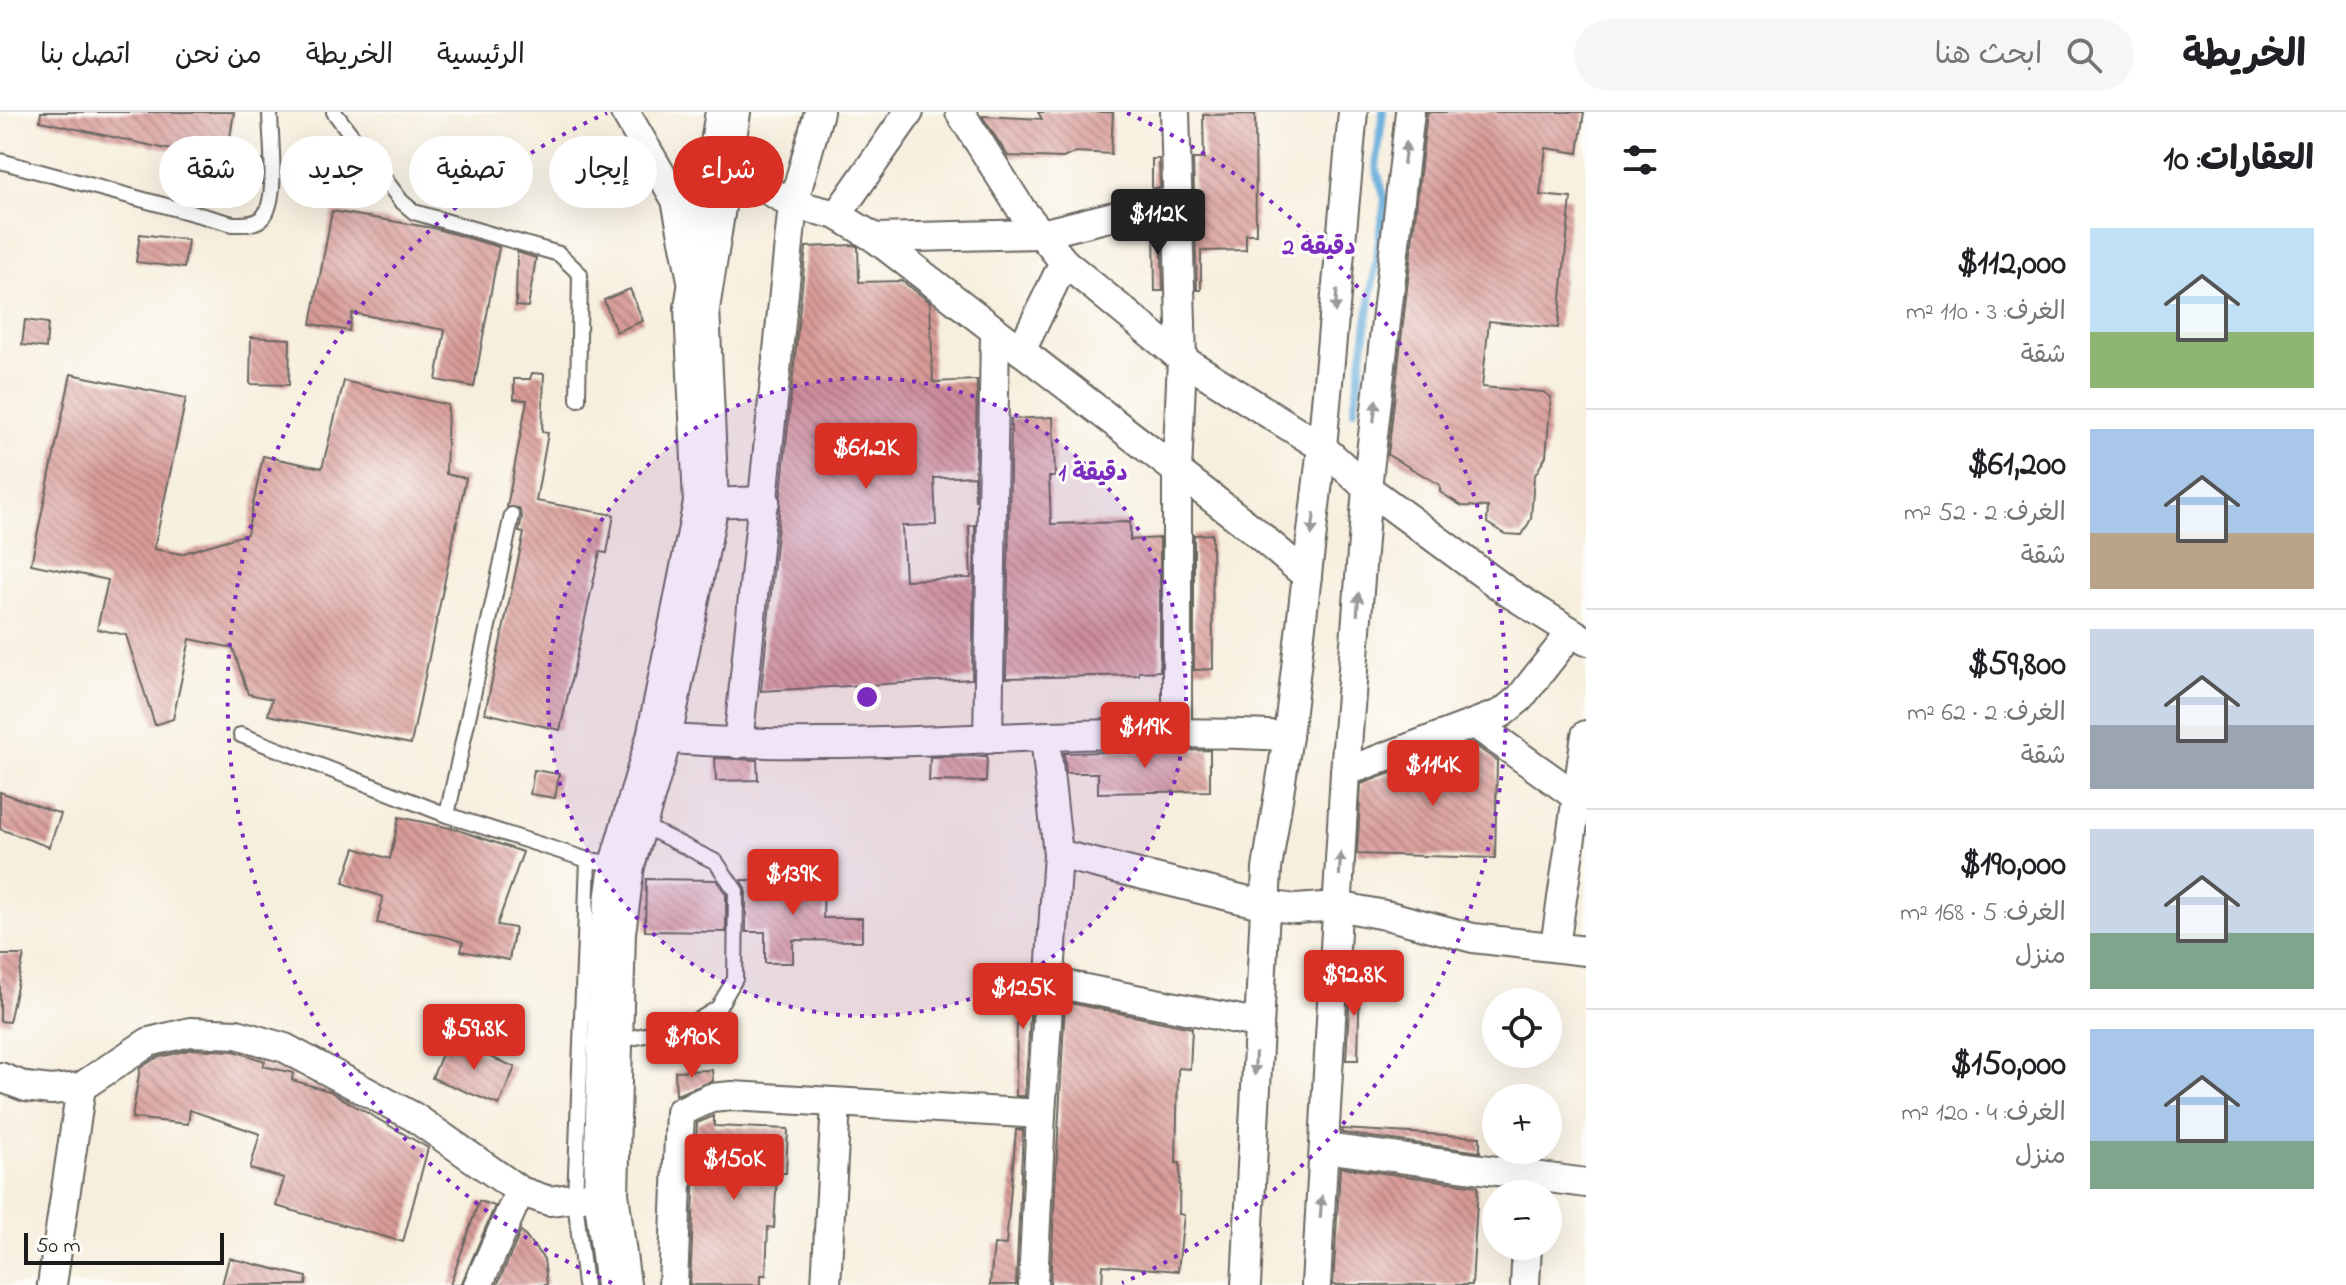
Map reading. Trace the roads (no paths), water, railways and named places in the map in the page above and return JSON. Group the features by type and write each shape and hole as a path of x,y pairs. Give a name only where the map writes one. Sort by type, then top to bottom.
{"main road":[{"path":"724,136 728,112"},
{"path":"618,1285 590,1197 610,1044 613,932 605,863 633,820 659,738 706,503 697,308 713,208"}],"street":[{"path":"625,112 676,200 697,308"},
{"path":"738,744 793,204 819,112"},
{"path":"837,215 909,112"},
{"path":"960,112 1021,209 1064,262 1182,359 1322,447 1367,488 1578,638 1502,713 1345,772"},
{"path":"1175,112 1182,359 1177,473 1177,733"},
{"path":"1246,1285 1256,1023 1267,869 1288,736 1322,447 1353,112"},
{"path":"1316,1285 1345,772 1367,488 1410,112"},
{"path":"784,199 837,215 875,238 995,334 1251,528 1307,576"},
{"path":"875,238 1041,234 1178,200"},
{"path":"1021,351 1064,262"},
{"path":"988,739 995,334"},
{"path":"706,503 765,501"},
{"path":"1475,724 1577,797"},
{"path":"659,738 738,744 1177,733 1288,736"},
{"path":"1555,946 1586,735"},
{"path":"1033,1285 1058,854 1045,737"},
{"path":"1058,854 1265,905 1296,909 1337,906 1390,916 1473,938 1586,951"},
{"path":"1050,982 1256,1023"},
{"path":"0,1077 26,1087 51,1090 81,1087 149,1042 190,1032 237,1034 285,1048 414,1117 520,1191 549,1201 590,1197"},
{"path":"52,1285 81,1087"},
{"path":"673,1285 680,1112 711,1098 732,1096 1041,1114"},
{"path":"826,1285 836,1104"},
{"path":"1325,1148 1501,1180"},
{"path":"1562,1184 1586,1183"},
{"path":"478,1285 520,1191"},
{"path":"1525,1285 1526,1260"}],"lane":[{"path":"0,161 233,224 249,224 262,219 272,200 270,112"},
{"path":"334,112 401,201 414,212 559,254 580,274 578,399"},
{"path":"447,815 512,515"},
{"path":"241,735 447,815 605,863 585,1285"},
{"path":"610,1044 692,1024 718,1008 735,979 736,891 716,862 633,820"}],"waterway":[{"path":"1354,410 1385,200 1376,167 1383,112"}]}
